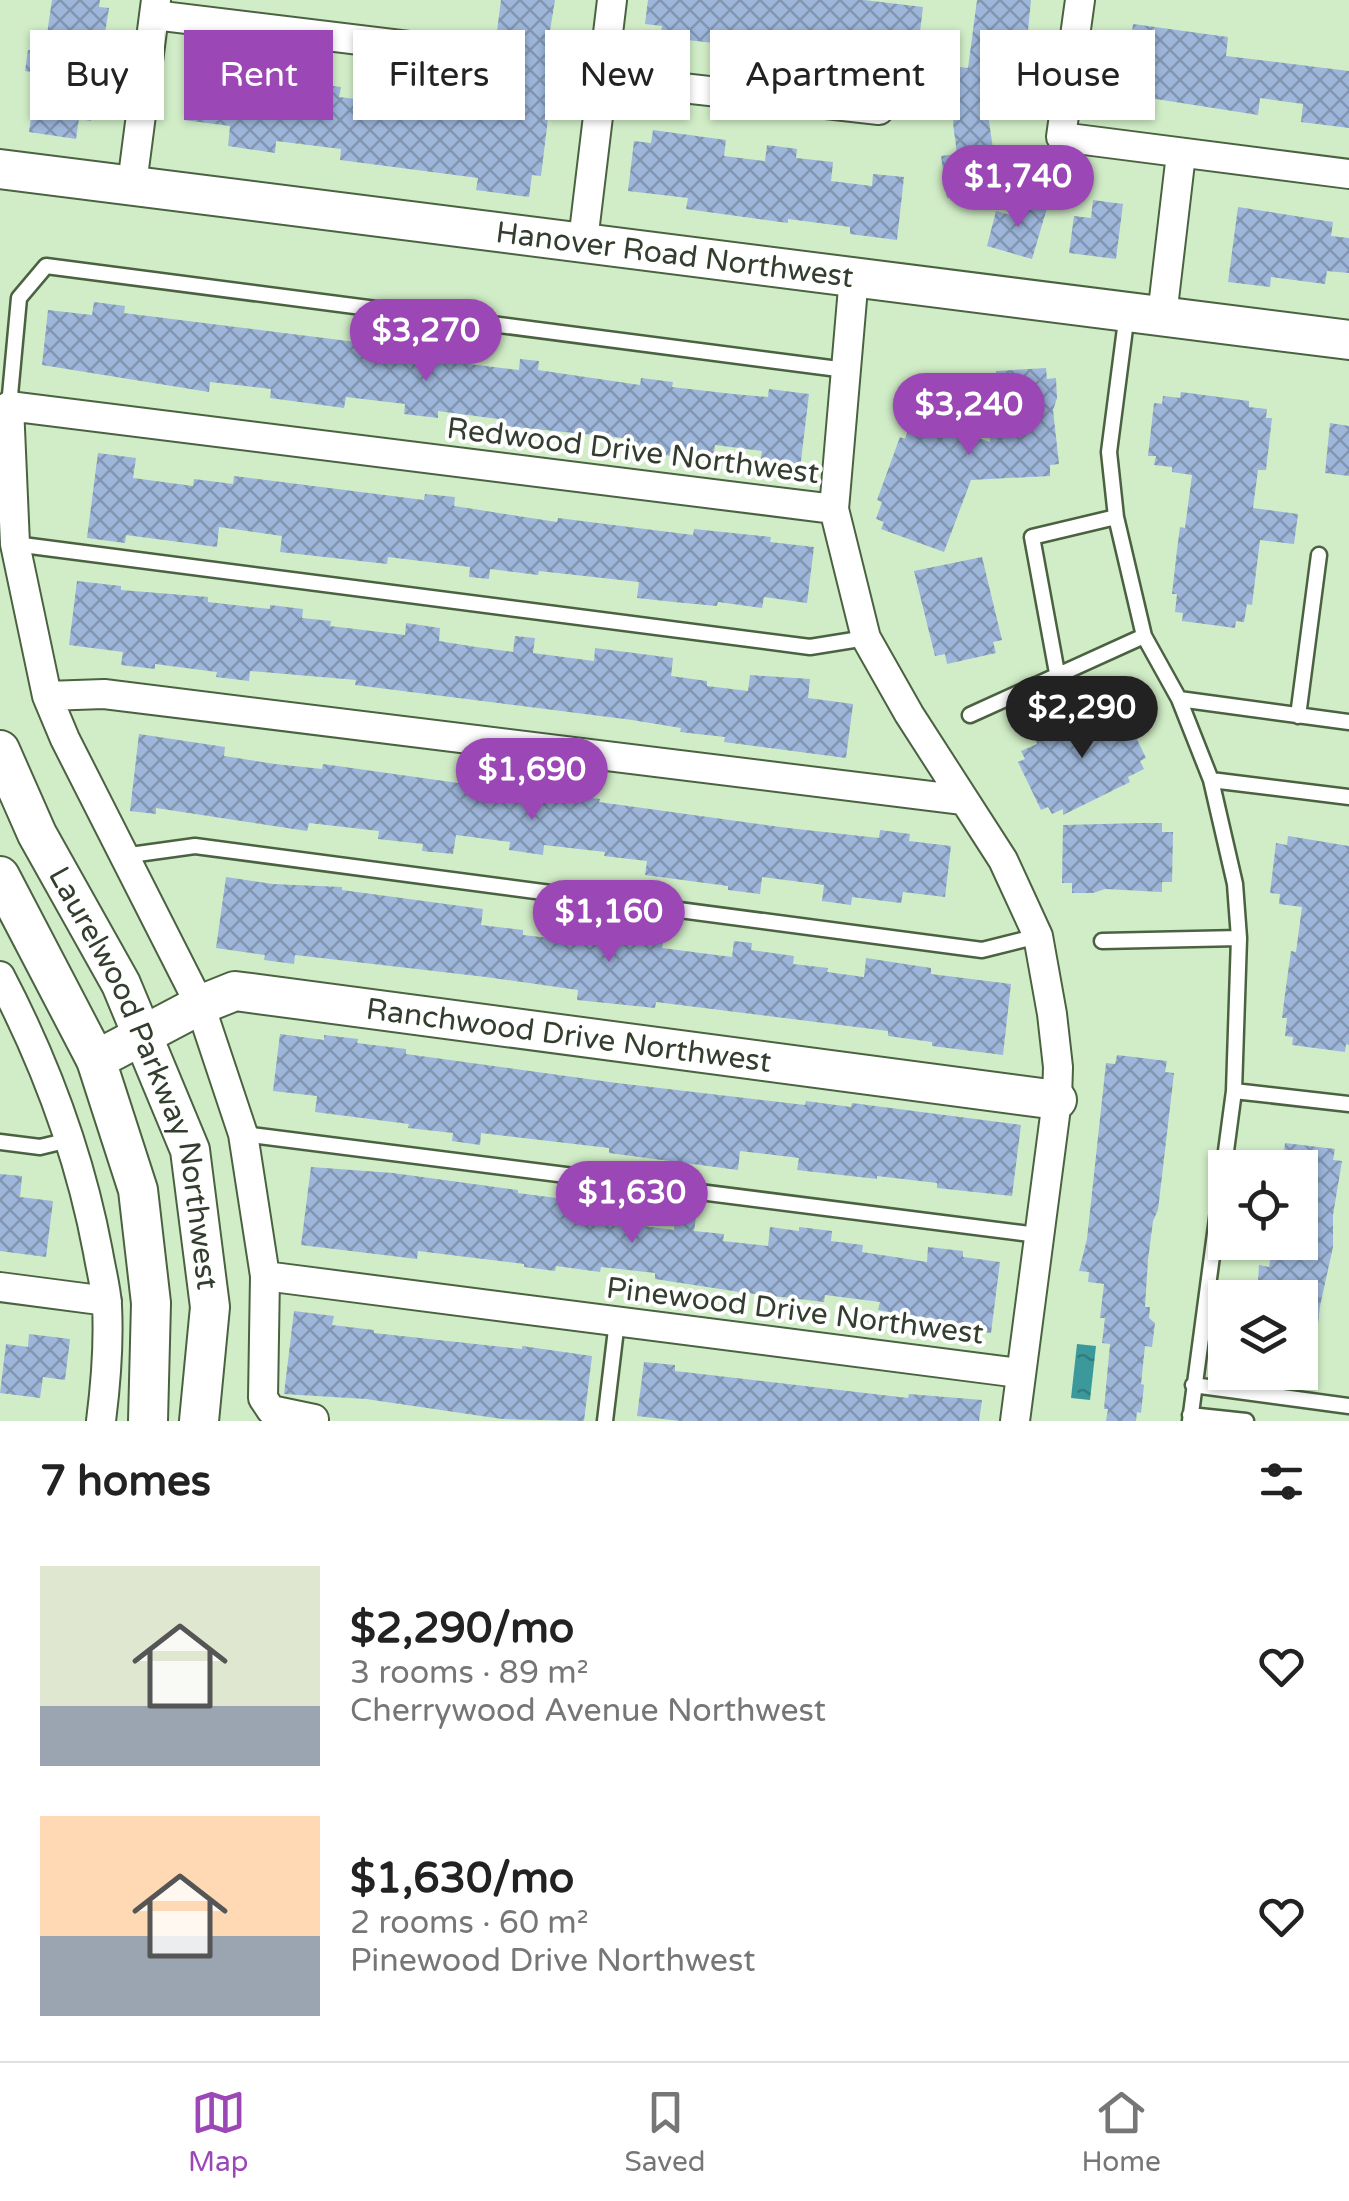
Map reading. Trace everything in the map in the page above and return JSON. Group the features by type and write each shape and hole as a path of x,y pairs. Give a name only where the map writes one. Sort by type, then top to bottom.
{"street":[{"path":"608,30 612,0"},
{"path":"1080,0 1061,137 1349,174"},
{"path":"132,184 155,7 353,37"},
{"path":"583,241 597,120"},
{"path":"1145,314 1181,154"},
{"name":"Hanover Road Northwest","path":"0,169 1349,340"},
{"path":"854,276 834,509 866,638 908,714 1003,860 1038,936 1052,1014 1057,1100 1015,1421"},
{"path":"8,406 15,544 47,696 200,1005 243,1134 265,1276 263,1398 271,1410 322,1420"},
{"name":"Redwood Drive Northwest","path":"8,406 834,509"},
{"path":"47,696 104,694 964,800"},
{"name":"Laurelwood Parkway Northwest","path":"0,750 37,834 121,984 190,1150 210,1307 198,1421"},
{"name":"Laurelwood Parkway Northwest","path":"0,876 96,1060 138,1190 151,1303 148,1421"},
{"path":"1,981 40,1059 91,1216 107,1301 107,1374 101,1421"},
{"name":"Ranchwood Drive Northwest","path":"96,1060 200,1005 235,991 1057,1100"},
{"name":"Pinewood Drive Northwest","path":"265,1276 1019,1372"},
{"path":"0,1287 107,1301"}],"lane":[{"path":"8,406 20,298 46,266 846,370"},
{"path":"1145,314 1109,452 1116,518 1144,636 1179,699 1211,780 1236,884 1239,938 1234,1091 1190,1418 1246,1421"},
{"path":"1057,673 1032,537 1116,518"},
{"path":"15,544 810,647 866,638"},
{"path":"1298,716 1319,554"},
{"path":"970,715 1144,636"},
{"path":"1179,699 1349,722"},
{"path":"1211,780 1349,797"},
{"path":"123,856 195,846 982,950 1038,936"},
{"path":"1102,941 1239,938"},
{"path":"1234,1091 1349,1104"},
{"path":"243,1134 1038,1235"},
{"path":"0,1142 40,1147 69,1140"},
{"path":"605,1421 617,1321"},
{"path":"1193,1386 1349,1406"}],"water":[{"path":"1077,1344 1096,1346 1090,1400 1071,1398"}],"building":[{"path":"52,0 100,0 99,7 109,8 105,30 48,30"},
{"path":"501,0 555,0 550,30 545,30 548,120 541,176 532,175 529,197 476,190 478,178 340,160 341,149 276,141 275,153 228,146 230,126 184,120 333,120 333,86 341,87 339,97 353,99 353,120 525,120 525,30 497,30"},
{"path":"648,0 864,0 923,7 920,30 710,30 710,43 690,40 690,30 661,30 662,26 645,24"},
{"path":"977,0 1031,0 1028,30 980,30 980,120 989,120 996,169 978,172 982,193 947,198 941,156 957,154 953,123 960,120 960,67 968,68"},
{"path":"1133,24 1228,37 1226,56 1349,71 1349,128 1301,122 1303,104 1260,98 1258,115 1155,99 1155,30 1132,30"},
{"path":"30,50 30,72 25,71"},
{"path":"31,120 79,120 76,139 29,132"},
{"path":"653,130 726,140 724,156 765,161 767,145 797,149 796,158 833,162 831,181 872,186 873,174 904,177 897,240 850,234 850,227 686,209 688,198 628,191 634,141 651,143"},
{"path":"1093,200 1123,204 1116,259 1069,253 1074,216 1091,218"},
{"path":"1021,201 1047,208 1032,259 987,246 996,211 1017,217"},
{"path":"1238,207 1333,222 1331,236 1349,238 1349,273 1327,271 1325,284 1271,277 1270,287 1228,282"},
{"path":"94,302 125,306 124,313 412,349 413,344 446,348 445,361 519,370 520,359 539,361 538,370 640,385 641,378 673,382 672,387 733,394 768,397 769,389 809,394 800,469 760,464 762,451 715,445 713,461 632,451 633,439 497,425 498,419 438,411 438,418 404,414 405,404 346,397 344,408 270,398 271,389 210,382 209,392 42,365 48,310 92,315"},
{"path":"1046,368 1047,379 1056,378 1057,398 1053,410 1059,464 1050,465 1050,476 971,480 944,552 881,529 884,522 876,519 882,502 877,500 900,437 905,439 911,422 919,425 921,418 990,442 986,381 996,380 996,371"},
{"path":"1181,392 1249,401 1249,407 1267,409 1266,418 1272,418 1266,470 1258,470 1253,508 1298,514 1294,544 1260,540 1252,605 1247,604 1244,622 1236,621 1235,628 1182,621 1183,613 1175,612 1177,594 1172,594 1177,550 1180,527 1185,528 1192,475 1154,465 1156,456 1148,456 1154,403 1162,404 1163,396 1180,398"},
{"path":"1330,423 1349,426 1349,476 1325,473"},
{"path":"98,453 136,458 133,478 193,486 194,479 233,484 234,476 424,500 425,494 455,497 454,506 557,522 558,518 693,535 694,529 771,537 770,542 814,547 807,603 764,597 762,608 637,598 639,582 539,571 538,575 490,569 489,579 469,577 470,567 388,557 387,564 280,552 282,536 219,527 217,547 126,535 125,543 87,538"},
{"path":"982,557 1002,640 993,642 996,653 947,664 945,654 935,656 914,571"},
{"path":"77,581 121,586 121,590 208,597 208,602 303,609 302,618 331,621 330,626 405,635 406,623 440,628 439,641 513,652 515,636 535,638 533,653 594,661 595,648 673,658 671,676 707,681 707,686 748,691 750,675 810,679 808,698 853,704 846,758 724,742 725,737 680,732 681,728 632,720 355,685 356,680 250,671 249,681 216,677 217,672 155,664 155,669 121,665 123,652 69,645"},
{"path":"1113,706 1116,714 1123,711 1146,758 1140,761 1144,769 1128,777 1130,782 1063,815 1063,809 1052,814 1048,807 1041,810 1018,762 1025,759 1021,751 1037,744 1035,739 1073,720 1094,710 1097,715"},
{"path":"139,734 225,747 224,756 275,764 322,769 323,764 516,791 517,785 551,789 550,793 600,799 599,802 788,828 879,838 880,830 910,834 909,841 951,846 945,897 903,892 901,903 852,897 851,905 822,901 824,885 762,877 760,894 645,875 647,861 604,856 605,852 544,845 543,855 509,850 510,842 456,835 453,854 422,851 423,844 378,839 379,831 309,823 307,831 156,808 156,814 130,811"},
{"path":"1162,823 1162,832 1173,832 1172,882 1162,882 1162,892 1105,889 1072,893 1072,883 1062,883 1063,825"},
{"path":"1288,836 1349,846 1349,1045 1346,1044 1345,1052 1292,1045 1293,1037 1285,1036 1285,994 1302,907 1279,904 1280,894 1270,893 1276,843 1287,845"},
{"path":"226,877 342,887 483,909 481,925 523,930 523,935 584,942 586,928 663,941 662,948 732,957 734,941 752,943 751,950 794,956 793,964 828,968 827,972 864,977 866,958 931,968 931,974 1011,984 1003,1055 932,1046 932,1042 888,1036 888,1031 656,1002 655,1008 577,1000 578,990 486,977 295,955 294,964 264,960 265,955 216,948"},
{"path":"280,1034 324,1040 324,1035 358,1039 357,1043 406,1049 406,1054 617,1083 805,1105 806,1101 851,1107 852,1103 1021,1125 1012,1196 937,1188 937,1183 797,1170 799,1158 740,1151 738,1170 609,1153 609,1148 481,1133 480,1145 452,1141 453,1133 408,1128 409,1124 315,1112 317,1096 273,1091"},
{"path":"1117,1055 1167,1061 1165,1072 1174,1073 1158,1210 1148,1260 1145,1307 1150,1307 1149,1318 1155,1323 1152,1347 1145,1346 1141,1413 1137,1412 1136,1421 1106,1421 1110,1344 1102,1343 1104,1284 1088,1282 1089,1272 1079,1271 1087,1239 1106,1063 1115,1064"},
{"path":"1285,1143 1335,1149 1333,1160 1342,1161 1333,1215 1333,1247 1318,1323 1318,1280 1258,1280 1259,1265 1269,1267 1270,1260 1318,1260 1318,1150 1284,1150"},
{"path":"311,1167 393,1173 518,1190 564,1199 563,1206 636,1215 635,1225 674,1230 676,1214 696,1217 694,1231 724,1234 723,1241 768,1246 770,1227 799,1231 799,1227 832,1231 831,1241 863,1245 862,1252 927,1262 928,1247 963,1251 963,1257 1000,1262 991,1333 965,1330 965,1324 878,1310 880,1302 825,1295 824,1302 746,1293 655,1279 655,1273 556,1266 555,1271 418,1251 417,1259 301,1245"},
{"path":"0,1174 22,1176 20,1197 53,1201 46,1257 0,1251"},
{"path":"294,1311 334,1316 332,1325 374,1333 592,1356 584,1421 502,1419 366,1399 284,1394"},
{"path":"29,1334 70,1339 65,1380 43,1377 40,1398 0,1393 6,1344 28,1347"},
{"path":"644,1362 675,1365 675,1371 908,1398 909,1394 982,1400 979,1421 680,1421 637,1416"}]}
